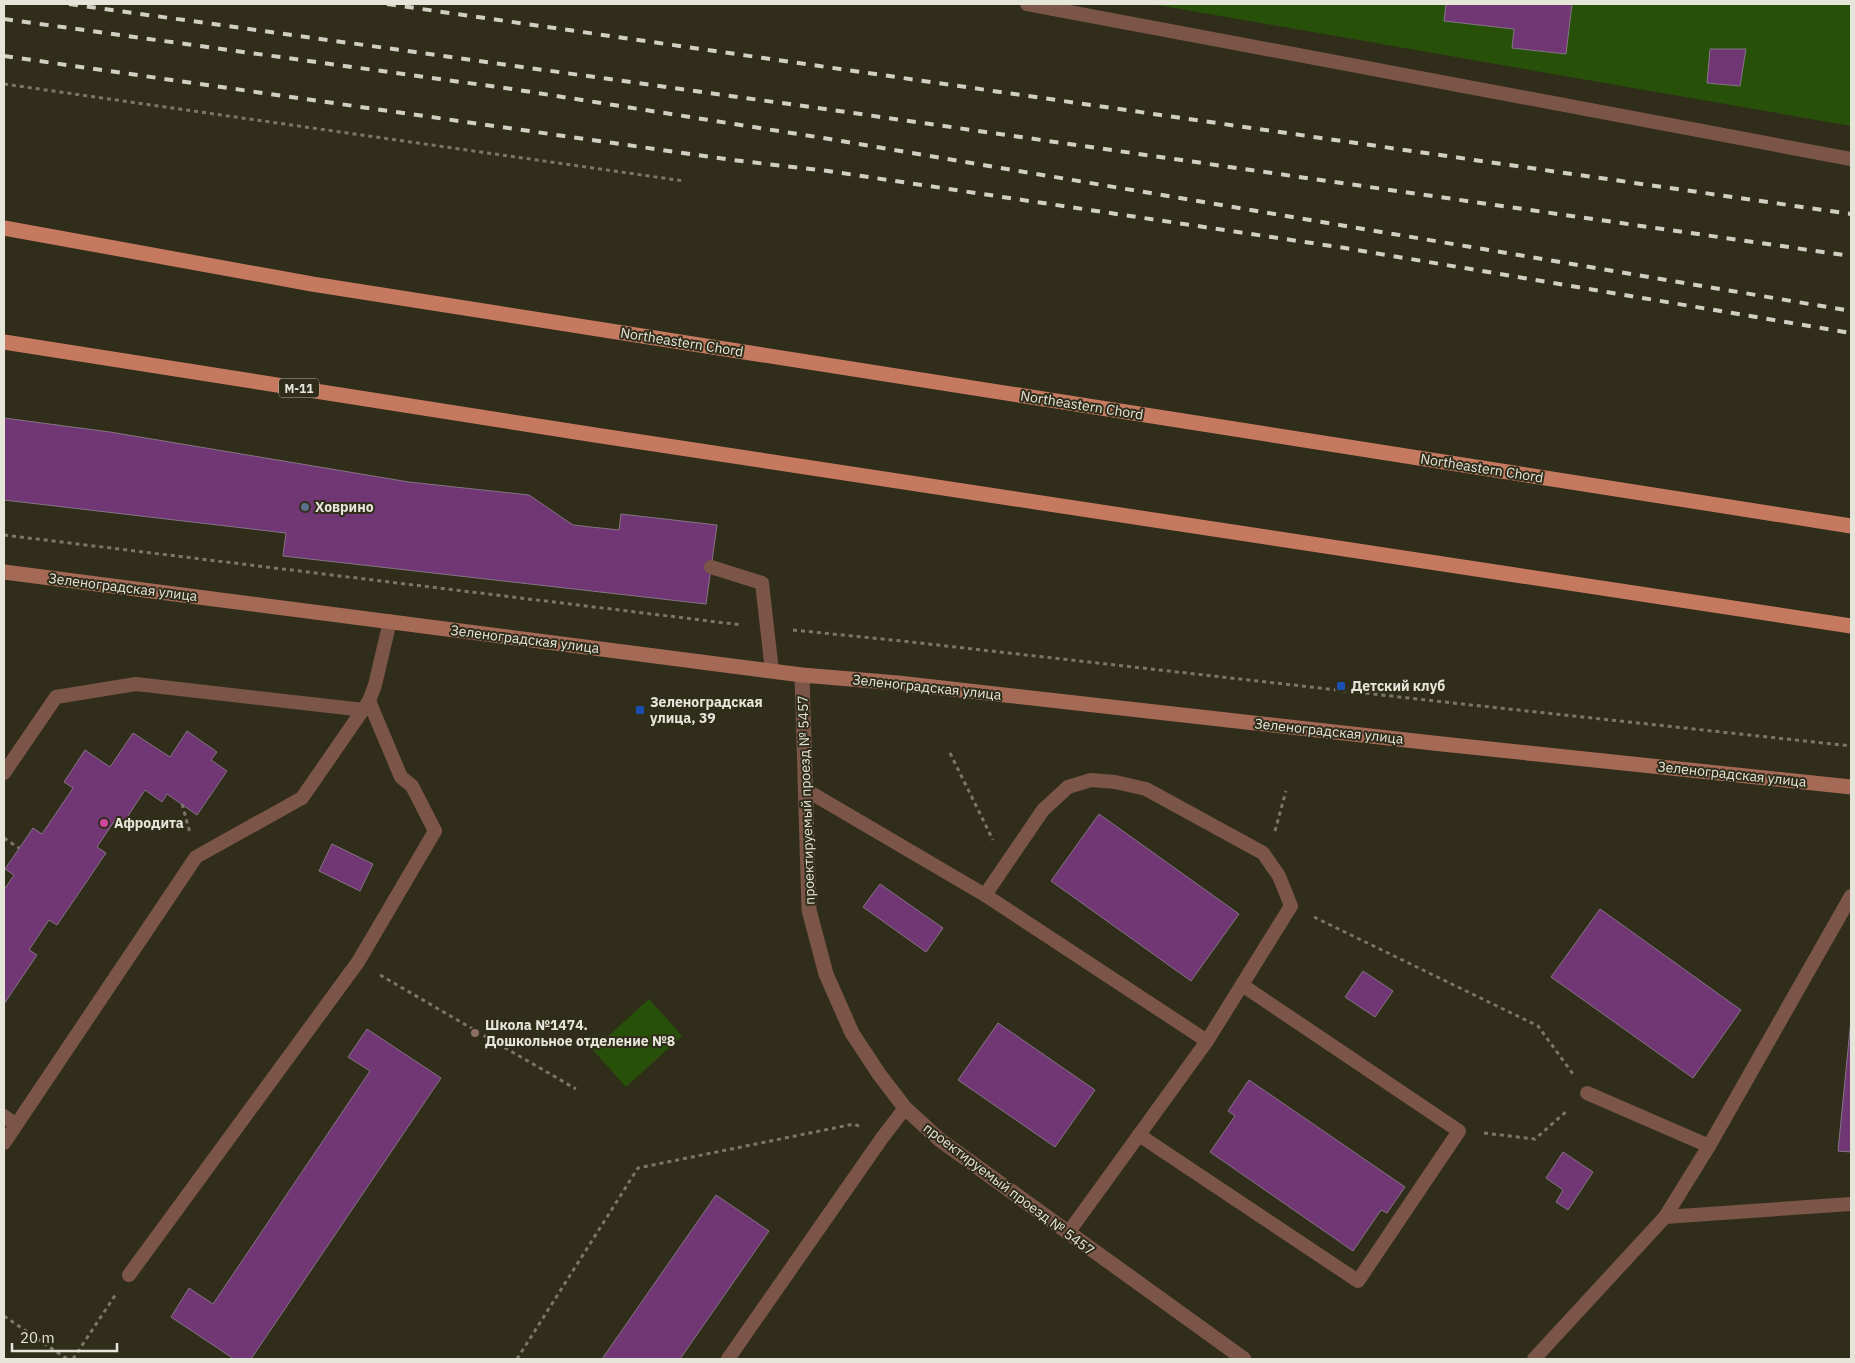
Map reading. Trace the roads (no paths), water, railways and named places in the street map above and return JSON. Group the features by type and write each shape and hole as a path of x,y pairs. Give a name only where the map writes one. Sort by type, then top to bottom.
{"main road":[{"name":"Northeastern Chord","path":"4,228 312,284 1851,526"},
{"name":"М-11","path":"4,342 595,435 1851,626"}],"street":[{"name":"Зеленоградская улица","path":"4,572 802,675 898,683 1442,744 1851,787"},
{"name":"проектируемый проезд № 5457","path":"802,675 810,910 826,974 852,1033 878,1074 904,1108 940,1140 1244,1359"}],"lane":[{"path":"1027,4 1851,159"},
{"path":"711,567 762,583 772,671"},
{"path":"4,1142 196,857 302,798 366,705 375,685 390,621"},
{"path":"4,772 56,697 136,684 366,705"},
{"path":"129,1275 358,962 435,831 412,786 402,777 366,705"},
{"path":"985,895 1043,810 1068,786 1090,780 1115,782 1146,789 1263,853 1279,876 1291,906 1207,1040 1068,1233"},
{"path":"806,790 985,895 1207,1040"},
{"path":"1534,1359 1665,1217 1709,1146 1851,896"},
{"path":"1139,1135 1358,1281 1459,1131 1242,985"},
{"path":"1587,1093 1709,1146"},
{"path":"728,1359 904,1108"},
{"path":"4,1116 16,1125"},
{"path":"1665,1217 1851,1204"}],"railway":[{"path":"69,4 839,111 1851,256"},
{"path":"387,4 1851,214"},
{"path":"4,19 512,89 817,137 1851,311"},
{"path":"4,56 732,160 828,171 1345,248 1851,333"}],"place":[{"name":"Ховрино","path":"305,507"},
{"name":"Детский клуб","path":"1341,686"},
{"name":"Зеленоградская улица, 39","path":"640,710"},
{"name":"Афродита","path":"104,823"},
{"name":"Школа №1474. Дошкольное отделение №8","path":"475,1033"}]}
